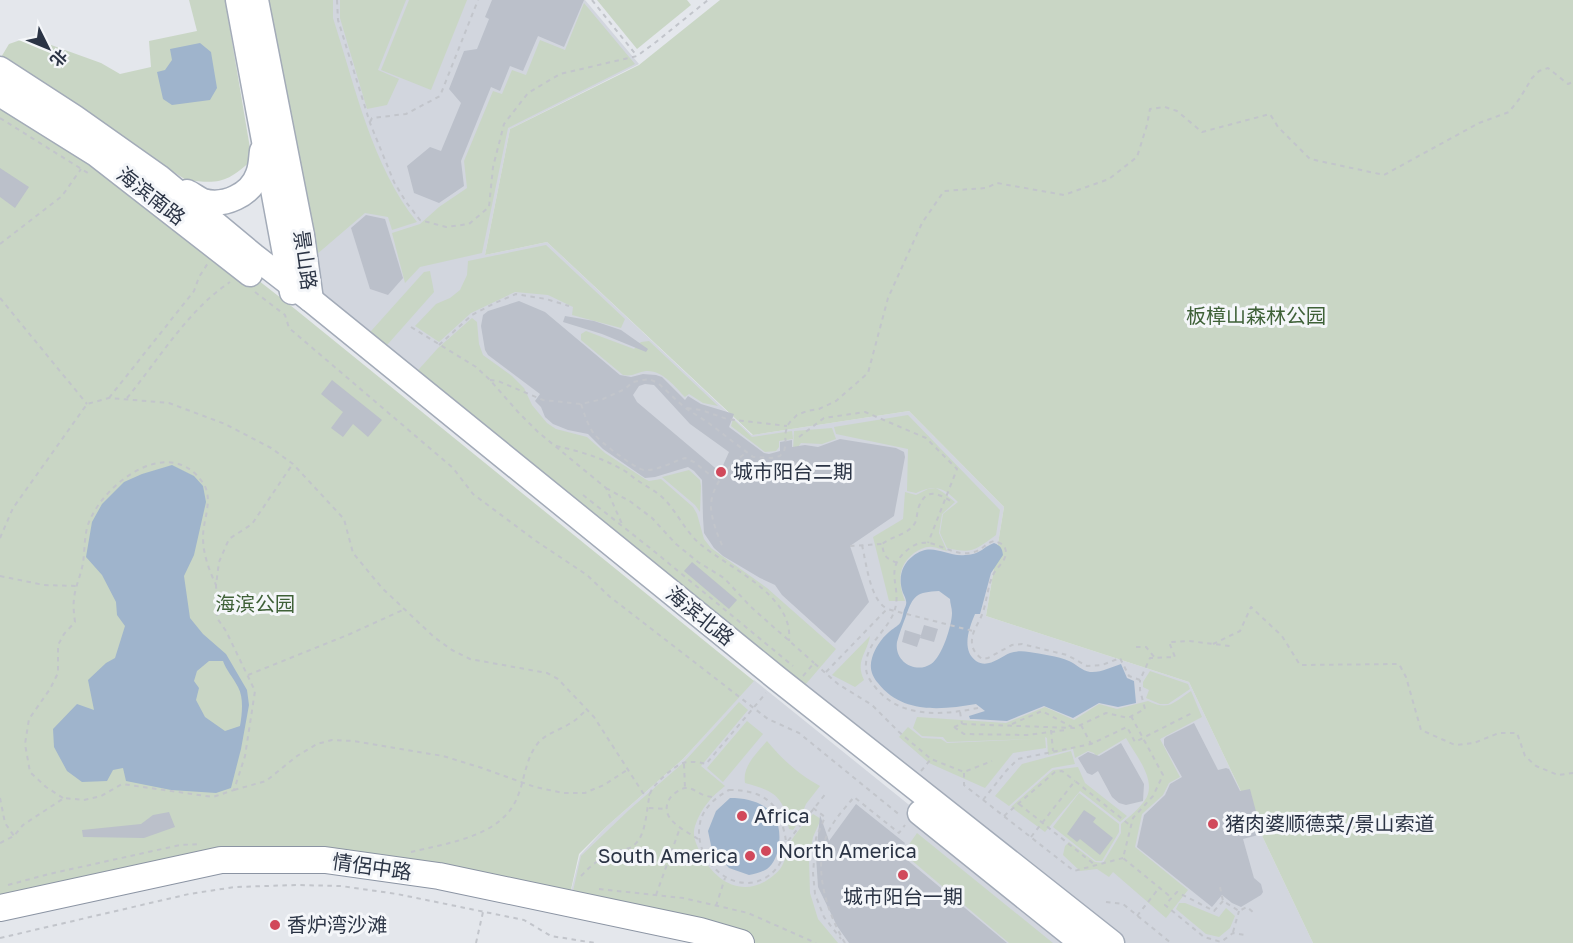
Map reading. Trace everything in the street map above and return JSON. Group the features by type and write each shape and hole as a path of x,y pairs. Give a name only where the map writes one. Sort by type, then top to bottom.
{"highway":[{"name":"情侶中路","path":"0,908 221,860 325,860 439,876 690,928 741,943"},
{"name":"情侶中路","path":"0,922 172,885 234,876 290,873 337,875 384,881 685,943"}],"main road":[{"name":"景山路","path":"237,0 264,140 299,298"},
{"name":"景山路","path":"256,0 302,235 299,298"},
{"name":"海滨南路","path":"0,69 74,117 159,177 299,298"},
{"name":"海滨南路","path":"0,94 96,154 248,279 299,298"},
{"path":"159,177 204,201 222,202 248,190 258,175 264,140"},
{"name":"海滨北路","path":"299,298 777,689 1082,943"},
{"name":"海滨北路","path":"777,689 1112,943"}],"path":[{"path":"338,0 338,20 370,123 394,182 420,220 446,227 469,224 489,207 493,167 504,124 528,93 560,74 637,56 708,0"},
{"path":"370,123 372,118 406,114 440,96 478,0"},
{"path":"592,0 637,56"},
{"path":"490,380 498,381 543,400 581,404 603,399 633,382 649,379 658,382 684,407 753,457 780,456 786,444 787,426 797,415 836,401 868,373 888,298 922,223 944,191 986,188 997,183 1064,195 1109,179 1137,157 1150,109 1165,107 1177,111 1202,132 1269,114 1278,127 1310,159 1384,175 1479,123 1509,112 1539,70 1548,68 1568,84 1573,82"},
{"path":"0,117 90,175"},
{"path":"0,244 62,196 81,169"},
{"path":"109,398 194,291 211,258"},
{"path":"127,398 200,306 236,277 248,279 285,315 289,328 453,468 473,494 536,541 587,575 610,597 777,689"},
{"path":"439,345 472,315 516,294 569,306"},
{"path":"0,298 87,404"},
{"path":"411,327 476,367 518,412 556,446 606,488 631,502 652,518 698,562 724,578 750,606 825,673 872,705 931,759 964,772 992,761"},
{"path":"0,538 13,508 87,404 109,398 169,403 225,424 270,448 292,464 345,519 352,553 382,588 434,637 470,659 547,673 558,679 594,717 643,794 650,795"},
{"path":"581,404 585,420 596,437 635,467 644,470 652,469 685,458 694,462 719,482"},
{"path":"684,407 701,410 727,420 787,426"},
{"path":"800,436 824,418 865,412 926,438 957,469 928,543"},
{"path":"556,446 604,460 623,470 664,499 699,543 744,574 771,597 788,621 789,641"},
{"path":"722,545 717,534 711,506 716,486 728,470 747,452"},
{"path":"216,585 204,553 203,536 209,503 205,485 194,471 172,461 152,465 128,475 97,505 88,524 83,564 74,600 75,622 58,645 58,673 29,719 25,744 30,772 46,787 64,798 84,800 101,796 122,784 213,797 266,781 297,756 317,744 333,740 354,741 443,756 535,787 564,793 585,793 604,785 628,769"},
{"path":"234,790 245,756 255,691 226,631 217,618 216,585 219,562 229,539 252,524 292,464"},
{"path":"606,488 623,527"},
{"path":"578,491 623,527 777,689"},
{"path":"850,546 882,544 898,537 915,522 921,501 927,495 933,493 952,502"},
{"path":"978,708 960,712 932,713 910,710 884,696 868,678 866,663 871,645 895,611 897,594 894,573 897,563 914,545 923,542 933,543 962,553 974,552 993,541 1002,544 1005,548 1005,557 993,574 982,616 973,631 973,647 982,659 1012,645 1022,644 1067,655 1087,666 1102,665 1120,658 1129,676 1140,680"},
{"path":"882,544 884,555 897,563"},
{"path":"862,545 875,595 881,605 887,609 973,631"},
{"path":"0,576 44,585 77,586"},
{"path":"1213,644 1240,631 1251,607 1282,636 1300,665 1399,664 1406,677 1421,730 1455,745 1474,743 1499,733 1517,733 1525,756 1536,765 1558,775 1573,773"},
{"path":"248,675 405,609"},
{"path":"825,673 887,609"},
{"path":"1051,730 1027,735 964,734 954,728 962,723 1051,730 1074,729 1106,713 1128,718 1145,709 1140,680 1150,658 1175,657 1170,642 1189,641 1230,646"},
{"path":"1136,647 1146,647 1155,658"},
{"path":"582,876 603,856 633,846 647,818 652,789 662,778 684,763 706,764 777,689 814,663"},
{"path":"777,689 768,719 799,733 908,822 899,833 854,797 831,826 822,853 822,889 834,924 844,943"},
{"path":"385,868 391,861 405,853 470,836 500,822 510,813 517,799 527,764 539,743 547,735 570,724 587,710"},
{"path":"1009,726 1042,711 1074,729"},
{"path":"960,712 962,723"},
{"path":"983,800 1018,759 1091,744 1127,727 1135,742 1192,712"},
{"path":"1123,858 1133,818 1153,796 1163,775 1131,716"},
{"path":"1081,725 1091,744"},
{"path":"1051,730 1053,751"},
{"path":"684,763 685,788"},
{"path":"1004,816 1055,772 1062,771 1131,826"},
{"path":"964,772 964,785 1074,871 1123,858"},
{"path":"1031,837 1075,781"},
{"path":"699,840 670,820 667,805 670,797 685,788 706,796 716,797"},
{"path":"787,842 781,818 772,803 758,793 729,790 716,797 706,809 700,824 699,840 713,867 725,878 737,883 751,883 774,872 783,861 787,842 826,792"},
{"path":"0,798 5,823 14,836"},
{"path":"0,843 14,836 23,825 64,798"},
{"path":"1019,804 1095,865"},
{"path":"648,807 667,809"},
{"path":"813,808 825,816 816,838 813,873 815,894 824,917 844,943"},
{"path":"656,895 680,828"},
{"path":"1123,858 1172,898"},
{"path":"716,906 725,878"},
{"path":"0,938 189,894 235,887 296,885 341,886 397,894 524,920 551,936 595,943"},
{"path":"1220,887 1223,901 1239,911"},
{"path":"1137,915 1159,888"},
{"path":"1223,901 1214,911 1177,892 1165,906 1204,937 1221,942 1233,933 1239,911 1247,907 1254,913"},
{"path":"1106,902 1123,904 1170,943"},
{"path":"476,943 483,912"},
{"path":"1233,933 1245,935"}],"shaded area":[{"path":"257,0 585,0 639,64 510,129 485,255 547,242 752,435 909,411 1004,507 986,616 1189,682 1313,943 1115,943 311,300"},
{"path":"754,680 1079,943 741,943 568,903 580,855 607,826 683,759"}],"green space":[{"path":"189,0 225,0 252,160 236,173 222,180 207,182 186,180 0,59 9,44 29,37 101,63 120,74 151,67 149,41 197,31"},
{"path":"260,0 333,0 333,18 376,151 401,200 417,222 392,230 388,217 365,213 309,261"},
{"path":"340,0 406,0 378,70 399,79 387,105 367,109 340,18"},
{"path":"409,0 467,0 431,90 381,70"},
{"path":"597,0 687,0 691,5 637,49"},
{"name":"板樟山森林公园","path":"720,0 1573,0 1573,943 1313,943 1189,682 986,616 1004,507 909,411 753,435 547,242 485,255 510,129 639,65"},
{"path":"584,3 635,64 508,128 482,253 420,267 405,283 392,233 420,224 439,207 467,188 464,161 493,91 502,94 512,70 526,75 540,40 565,50"},
{"name":"海滨公园","path":"0,94 96,154 295,309 754,681 683,759 579,854 568,903 301,859 0,907"},
{"path":"546,245 625,319 621,328 572,315 573,307 548,295 515,292 471,313 439,342 415,326 436,304 450,298 460,290 467,275 468,261"},
{"path":"430,271 434,292 380,353 363,340 424,272"},
{"path":"472,318 477,322 479,344 483,355 512,376 524,388 532,405 547,423 556,429 587,437 605,453 649,481 661,479 693,507 704,539 711,548 767,588 836,649 799,692 411,378 438,348"},
{"path":"586,331 634,349 641,342 649,341 718,406 703,403 689,394 685,397 668,380 652,371 623,375 581,340 581,334"},
{"path":"908,415 1000,510 996,535 978,547 963,551 947,548 940,533 943,514 958,502 939,488 929,488 916,493 907,491 908,449 836,434 834,427"},
{"path":"733,419 752,437 792,431 793,439 779,441 776,451 765,452 731,426"},
{"path":"832,428 836,439 822,444 801,443 795,451 793,450 794,431"},
{"path":"689,470 700,480 700,512 662,477"},
{"path":"936,488 955,502 942,514 939,533 947,551 936,547 923,548 908,558 900,575 905,601 889,601 873,537 903,519 905,492 916,495"},
{"path":"870,636 861,662 864,680 855,687 832,675"},
{"path":"1150,671 1188,684 1190,689 1168,704 1160,704 1146,698 1149,690 1143,687 1143,682"},
{"path":"1191,691 1202,717 1160,739 1180,777 1169,783 1163,795 1142,814 1135,847 1188,890 1166,918 1113,872 1109,877 1097,869 1080,871 1063,855 1065,846 1069,842 1095,862 1103,863 1121,833 1121,824 1145,800 1149,785 1147,777 1126,738 1096,756 1088,751 1075,758 1073,749 1048,755 1047,738 1045,737 1046,748 1013,753 985,788 929,763 899,737 908,727 922,738 941,739 947,743 1036,739 947,742 943,737 922,736 913,728 917,717 1006,723 1045,707 1074,720 1099,704 1117,709 1148,701 1166,705"},
{"path":"739,702 748,710 701,766 725,786 707,803 697,820 694,833 697,846 706,863 722,879 742,887 752,886 778,872 792,839 813,814 821,819 813,837 809,860 810,893 818,919 838,943 750,943 571,900 581,856 683,763"},
{"path":"747,721 763,734 723,782 707,768"},
{"path":"767,741 791,766 820,786 806,804 793,830 789,829 781,802 771,792 745,783 748,765"},
{"path":"1071,751 1075,764 1052,768 1009,806 995,796 1022,764"},
{"path":"1078,767 1085,783 1127,816 1120,822 1080,791 1045,832 1011,807 1053,770"},
{"path":"1079,793 1119,824 1119,832 1102,861 1096,861 1053,827"},
{"path":"917,833 1053,943 1009,943 903,853"},
{"path":"1179,903 1185,903 1219,917 1226,908 1235,916 1230,928 1219,937 1206,934 1176,909"}],"water":[{"path":"200,43 211,52 217,88 210,100 172,105 163,99 157,72 165,70 172,60 170,49"},
{"path":"172,465 194,476 203,486 206,502 194,555 184,576 190,618 203,634 226,654 247,690 249,705 231,788 216,793 171,790 126,781 123,768 113,770 107,781 82,782 67,771 54,747 53,729 77,704 94,710 88,680 106,663 115,658 125,626 117,615 116,602 102,575 86,557 92,522 102,504 124,482","holes":["209,661 223,661 240,691 242,706 240,726 225,731 205,717 196,700 199,688 194,681 197,671"]},
{"path":"994,543 998,545 1003,555 991,573 980,614 975,614 971,626 968,645 971,656 976,661 985,664 1010,653 1027,652 1065,659 1090,672 1102,671 1121,664 1127,678 1134,681 1136,703 1118,707 1099,703 1073,718 1044,706 1007,721 970,719 969,716 985,711 976,704 949,708 910,705 888,693 878,683 872,672 871,662 881,641 901,620 906,602 901,578 906,564 913,556 926,550 965,555 978,552","holes":["939,591 950,599 952,613 950,625 939,655 925,667 919,668 907,664 899,655 897,642 914,599 926,592"]},
{"path":"730,798 760,804 773,815 777,823 778,851 772,864 758,873 749,875 729,868 712,850 708,831 716,811"}],"building":[{"path":"492,0 584,0 564,47 538,36 523,71 510,66 500,91 491,87 461,161 464,186 439,203 414,193 407,166 430,147 441,151 461,103 449,89 464,51 477,49 489,19 485,17"},
{"path":"0,168 29,187 15,208 0,197"},
{"path":"366,215 385,219 403,278 388,295 370,289 351,228"},
{"name":"城市阳台二期","path":"519,301 545,312 620,375 631,377 643,374 662,377 685,400 688,396 701,404 734,414 729,427 764,453 780,451 780,442 792,440 792,447 805,445 818,447 840,439 896,448 904,452 894,516 850,546 869,602 835,643 782,595 775,585 723,556 714,548 704,533 702,480 694,471 688,467 645,478 603,449 588,434 568,430 553,424 545,417 541,407 535,401 540,394 488,355 485,350 481,326 483,315 488,311","holes":["654,385 690,424 729,452 720,472 637,402 633,395 639,386"]},
{"path":"565,316 594,321 621,330 648,349 646,352 602,334 563,322"},
{"path":"332,380 382,420 368,437 353,424 343,437 331,428 343,412 321,394"},
{"path":"692,562 737,600 729,609 684,571"},
{"path":"924,625 938,629 934,642 920,638"},
{"path":"905,630 921,635 917,647 902,642"},
{"path":"1194,723 1218,770 1229,769 1240,791 1250,789 1262,834 1243,839 1254,878 1261,884 1263,892 1241,907 1222,895 1212,907 1137,847 1144,815 1165,795 1170,784 1182,777 1164,745 1164,739"},
{"path":"1121,743 1144,784 1143,801 1126,805 1112,797 1098,771 1092,775 1087,773 1078,758 1088,752 1099,756"},
{"name":"城市阳台一期","path":"856,804 905,843 900,854 1007,943 849,943 837,926 818,887 816,856 820,815 829,841"},
{"path":"1084,810 1096,818 1093,822 1113,838 1100,855 1080,839 1077,842 1067,834"},
{"path":"169,812 175,827 144,838 83,837 82,830 141,824 153,815"}],"place":[{"name":"城市阳台二期","path":"721,472"},
{"name":"Africa","path":"742,816"},
{"name":"猪肉婆顺德菜/景山索道","path":"1213,824"},
{"name":"North America","path":"766,851"},
{"name":"South America","path":"750,856"},
{"name":"城市阳台一期","path":"903,875"},
{"name":"香炉湾沙滩","path":"275,925"}]}
